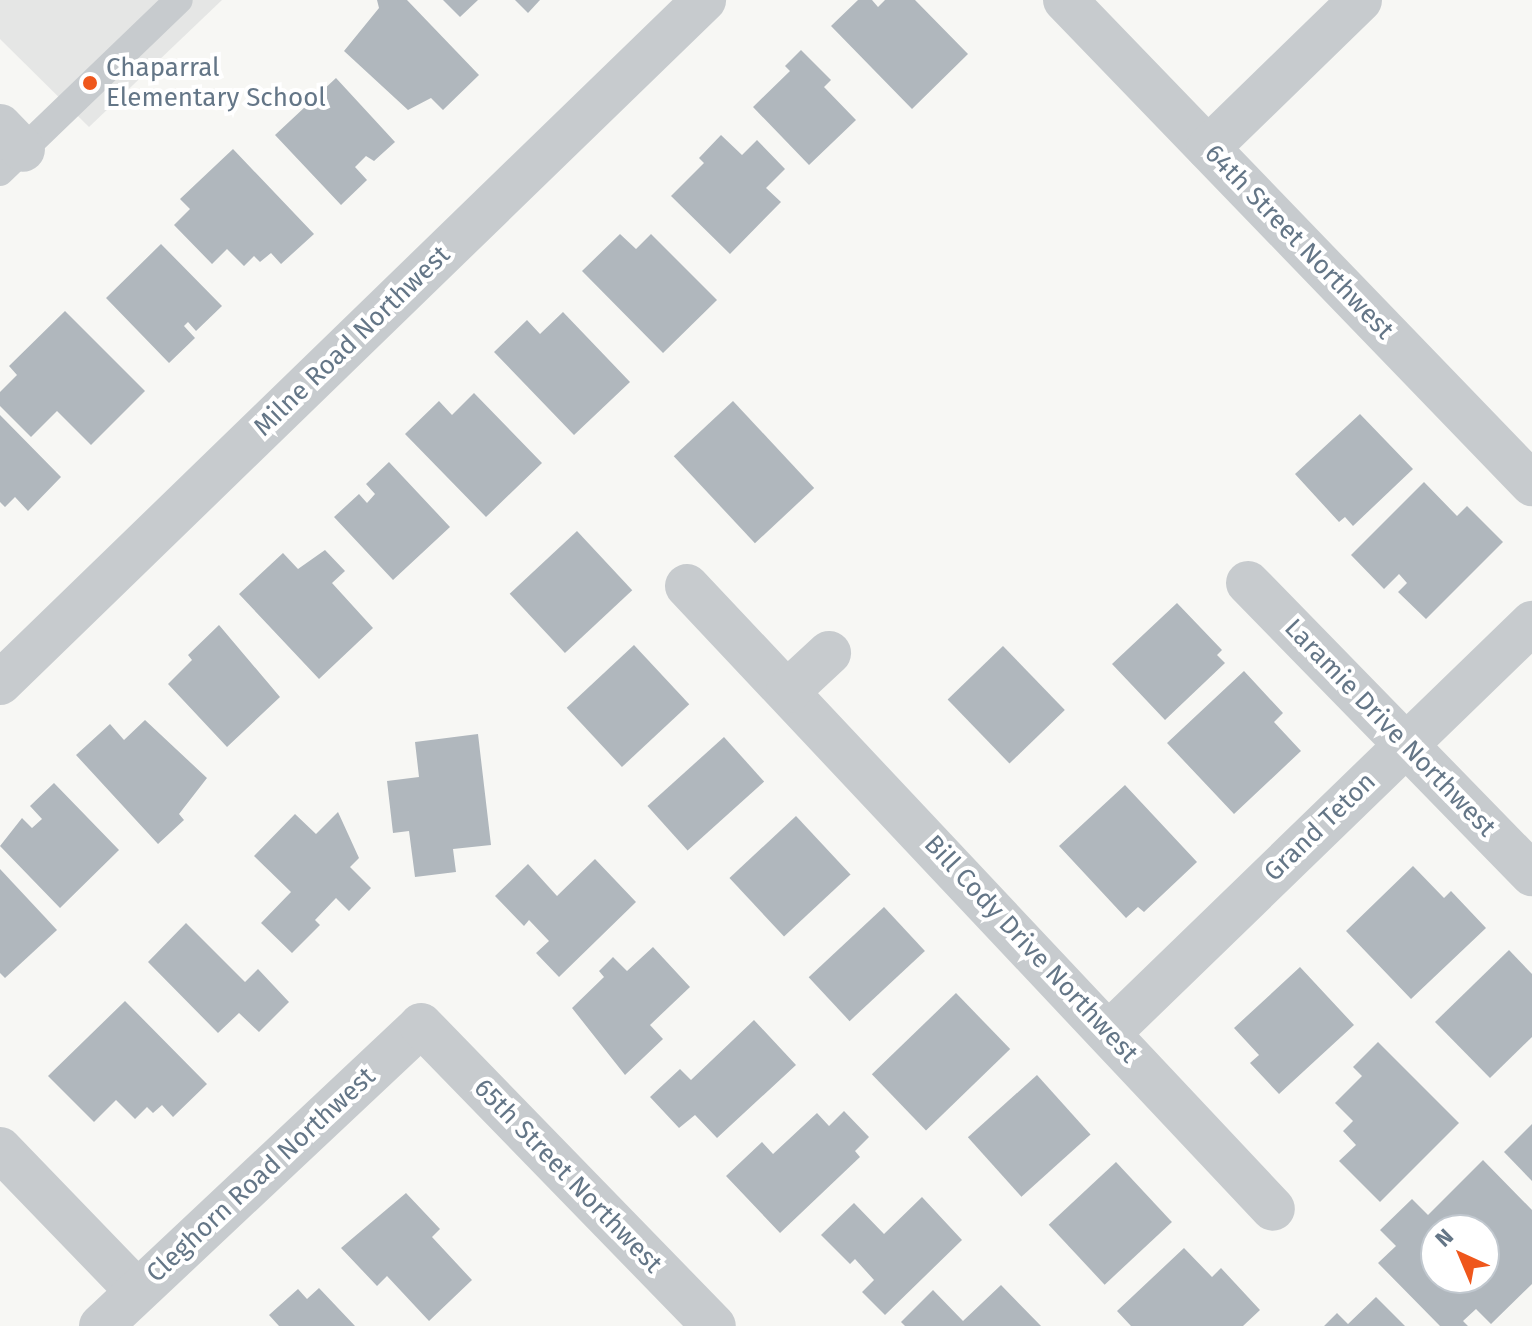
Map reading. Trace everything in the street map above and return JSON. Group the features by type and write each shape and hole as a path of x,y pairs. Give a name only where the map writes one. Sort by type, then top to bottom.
{"street":[{"name":"Milne Road Northwest","path":"0,683 704,0"},
{"name":"64th Street Northwest","path":"1065,0 1532,484"},
{"path":"1208,148 1360,0"},
{"name":"Laramie Drive Northwest","path":"1248,583 1532,874"},
{"name":"Bill Cody Drive Northwest","path":"687,586 1110,1032 1273,1209"},
{"name":"Grand Teton","path":"1110,1032 1532,623"},
{"path":"788,691 829,653"},
{"name":"Cleghorn Road Northwest","path":"101,1326 421,1025"},
{"name":"65th Street Northwest","path":"421,1025 714,1326"},
{"path":"0,1149 137,1291"}],"lane":[{"path":"8,149 179,0"}],"shaded area":[{"name":"Chaparral Elementary School","path":"0,0 222,0 89,127 0,39"}],"building":[{"path":"377,0 407,0 479,75 443,110 431,98 408,110 344,51 379,8"},
{"path":"443,0 478,0 460,17"},
{"path":"515,0 540,0 528,13"},
{"path":"858,0 872,0 878,7 885,0 915,0 968,54 912,109 831,26"},
{"path":"801,50 831,80 824,87 856,120 809,165 753,107 790,71 785,66"},
{"path":"336,78 395,142 374,161 366,156 355,167 367,180 341,205 275,135"},
{"path":"721,135 742,155 757,140 785,169 766,188 781,202 730,254 671,196 704,163 699,158"},
{"path":"233,149 314,234 281,264 271,253 260,262 254,256 244,266 227,249 212,264 174,225 190,209 180,199"},
{"path":"620,234 636,249 651,234 717,300 663,353 582,271"},
{"path":"161,244 222,306 196,331 188,322 184,326 195,338 169,363 106,298"},
{"path":"65,311 145,391 91,445 57,411 31,437 0,406 0,392 17,375 9,366"},
{"path":"563,312 630,382 574,435 494,352 527,320 540,334"},
{"path":"474,393 542,463 486,517 405,434 439,401 452,415"},
{"path":"733,401 814,488 755,543 674,456"},
{"path":"1360,414 1413,469 1353,526 1345,517 1339,522 1295,474"},
{"path":"0,415 61,477 28,511 15,497 5,507 0,502"},
{"path":"389,462 450,527 393,580 334,517 359,494 367,503 375,494 366,484"},
{"path":"1424,482 1457,516 1467,506 1503,542 1426,619 1398,592 1407,583 1399,574 1384,589 1351,555"},
{"path":"577,531 632,590 565,653 510,594"},
{"path":"325,550 345,571 332,583 373,628 319,679 239,594 283,553 298,569"},
{"path":"1177,603 1222,650 1217,655 1225,663 1165,720 1112,664"},
{"path":"219,625 280,697 227,747 168,684 192,660 188,655"},
{"path":"634,645 689,704 622,767 567,708"},
{"path":"1003,646 1065,710 1009,764 948,699"},
{"path":"1244,671 1283,713 1274,722 1301,751 1234,814 1167,743"},
{"path":"145,720 207,778 179,814 184,820 158,844 76,755 110,724 124,740"},
{"path":"478,734 491,845 453,849 456,872 415,877 409,831 393,833 387,781 419,777 415,742"},
{"path":"724,737 764,782 688,851 647,806"},
{"path":"54,783 119,850 60,908 0,846 22,818 32,828 42,819 30,806"},
{"path":"1125,785 1197,862 1144,912 1138,907 1126,918 1059,846"},
{"path":"338,812 359,858 350,867 371,888 349,911 336,898 315,920 320,925 292,953 261,923 291,892 254,856 295,814 316,834"},
{"path":"796,816 851,875 784,937 729,878"},
{"path":"595,859 636,902 559,977 536,953 549,941 529,920 524,926 495,896 528,864 557,896"},
{"path":"1413,866 1444,898 1451,891 1486,928 1411,999 1346,931"},
{"path":"0,869 57,930 5,978 0,973"},
{"path":"884,907 925,951 850,1021 809,977"},
{"path":"186,923 245,982 258,969 289,1002 259,1032 239,1013 218,1033 148,962"},
{"path":"653,947 690,987 650,1025 663,1039 625,1075 572,1008 604,977 599,971 613,957 627,971"},
{"path":"1509,950 1532,974 1532,1037 1490,1078 1435,1022"},
{"path":"1300,967 1354,1025 1279,1094 1250,1063 1259,1055 1234,1028"},
{"path":"956,993 1010,1049 926,1130 872,1074"},
{"path":"125,1001 207,1084 173,1117 162,1105 153,1113 147,1107 135,1119 116,1100 94,1122 48,1076"},
{"path":"754,1020 796,1065 717,1138 695,1115 679,1128 650,1097 680,1069 691,1080"},
{"path":"1378,1042 1459,1123 1380,1202 1339,1161 1356,1145 1343,1131 1353,1121 1335,1103 1362,1076 1353,1067"},
{"path":"1037,1075 1091,1134 1021,1197 968,1137"},
{"path":"844,1111 869,1137 855,1151 860,1157 780,1233 726,1176 762,1142 773,1154 817,1113 829,1126"},
{"path":"1532,1124 1532,1181 1504,1152"},
{"path":"1483,1160 1532,1210 1532,1284 1491,1324 1476,1309 1463,1321 1468,1326 1440,1326 1378,1263 1396,1246 1380,1230 1412,1199 1427,1214 1420,1214 1420,1294 1500,1294 1500,1214 1429,1214"},
{"path":"1116,1162 1172,1222 1105,1285 1049,1225"},
{"path":"406,1193 440,1229 432,1237 472,1280 429,1321 387,1276 377,1286 341,1248"},
{"path":"922,1197 962,1240 885,1315 862,1292 874,1280 855,1259 850,1264 821,1235 854,1203 884,1234"},
{"path":"1184,1248 1212,1277 1221,1268 1260,1310 1243,1326 1131,1326 1117,1311"},
{"path":"1001,1285 1041,1326 905,1326 901,1322 933,1290 963,1321"},
{"path":"319,1288 355,1326 279,1326 269,1315 298,1289 307,1299"},
{"path":"1376,1297 1405,1326 1324,1326 1337,1313 1348,1324"}],"place":[{"name":"Chaparral Elementary School","path":"90,83"}]}
